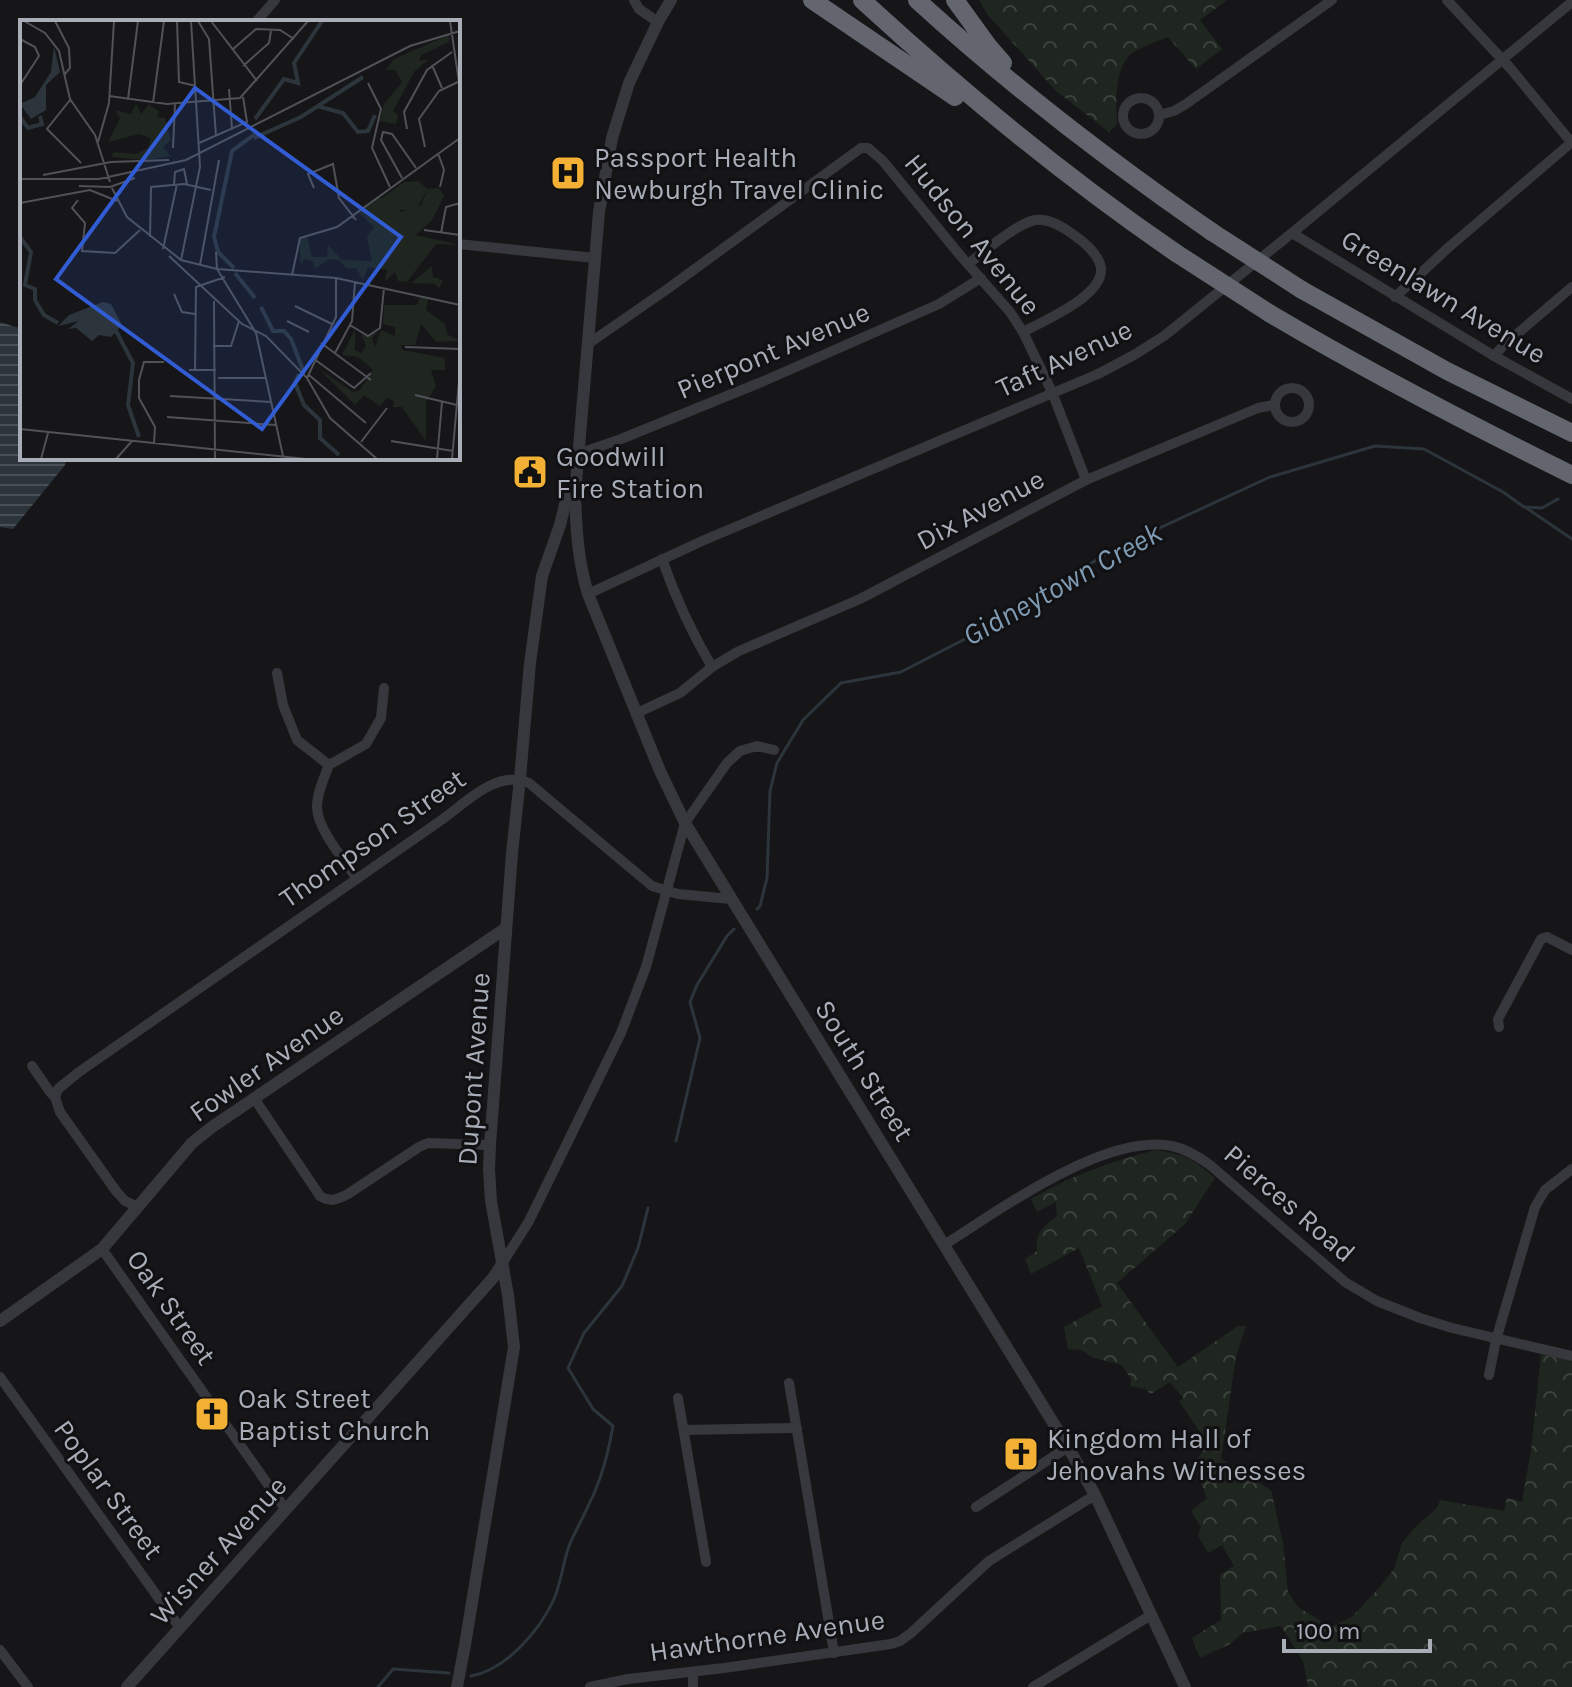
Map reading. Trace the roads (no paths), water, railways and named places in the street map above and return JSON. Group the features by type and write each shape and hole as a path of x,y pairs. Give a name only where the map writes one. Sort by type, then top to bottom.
{"highway":[{"path":"812,0 1056,165 1176,253 1269,313 1417,397 1572,475"},
{"path":"862,0 962,90 1056,165"},
{"path":"917,0 1079,137 1212,232 1302,290 1436,365 1572,433"},
{"path":"955,0 1004,65 1079,137"}],"street":[{"path":"258,20 275,0"},
{"path":"634,0 639,9 658,22"},
{"path":"578,454 599,212 616,123 629,83 671,0"},
{"path":"1159,115 1186,104 1332,0"},
{"path":"1395,297 1572,143 1447,0"},
{"name":"Taft Avenue","path":"588,594 662,559 1098,374 1134,355 1164,336 1292,233 1572,2"},
{"name":"Hudson Avenue","path":"588,344 835,166 861,148 868,148 1010,312 1052,392 1086,480"},
{"path":"968,264 1020,226 1038,220 1056,224 1076,236 1093,253 1101,270 1092,289 1067,309 1023,332"},
{"name":"Greenlawn Avenue","path":"1292,233 1494,356 1572,399"},
{"path":"460,244 595,258"},
{"name":"Pierpont Avenue","path":"578,454 764,381 939,304 981,278"},
{"path":"1494,356 1572,287"},
{"name":"Dix Avenue","path":"637,713 680,693 712,667 739,651 860,599 1086,480 1258,408 1274,405"},
{"name":"South Street","path":"578,454 576,532 588,594 660,771 685,823 1068,1447 1095,1495 1185,1687"},
{"name":"Dupont Avenue","path":"457,1687 514,1347 489,1170 512,853 530,663 542,576 560,525 578,454"},
{"path":"662,559 693,636 712,667"},
{"path":"277,673 283,705 297,740 329,765"},
{"path":"357,879 323,828 318,816 318,793 329,765 366,744 381,718 384,688"},
{"path":"502,1264 529,1221 621,1033 646,967 685,823 727,763 740,751 757,746 774,750"},
{"name":"Thompson Street","path":"55,1097 58,1089 79,1072 489,785 503,779 520,779"},
{"path":"520,779 529,783 652,886 668,892 731,899"},
{"name":"Fowler Avenue","path":"0,1321 102,1249 192,1143 506,928"},
{"path":"1499,1027 1498,1019 1541,939 1547,937 1572,950"},
{"path":"32,1066 55,1097 60,1112 116,1191 125,1201 138,1207"},
{"path":"254,1098 320,1196 326,1200 348,1194 428,1143 490,1145"},
{"name":"Pierces Road","path":"944,1245 1043,1183 1088,1161 1137,1147 1175,1146 1210,1165 1345,1282 1377,1301 1420,1318 1496,1340 1572,1356"},
{"path":"1489,1375 1496,1340 1535,1207 1545,1190 1572,1169"},
{"name":"Oak Street","path":"102,1249 286,1510"},
{"name":"Wisner Avenue","path":"127,1687 493,1278 502,1264"},
{"name":"Poplar Street","path":"0,1377 180,1628"},
{"path":"789,1383 834,1653"},
{"path":"678,1398 706,1562"},
{"path":"684,1430 797,1428"},
{"path":"976,1507 1068,1447"},
{"name":"Hawthorne Avenue","path":"590,1687 900,1641 989,1561 1095,1495"},
{"path":"1033,1687 1151,1615"},
{"path":"0,1650 28,1687"},
{"path":"693,1672 693,1687"}],"waterway":[{"name":"Gidneytown Creek","path":"757,909 767,878 770,791 777,763 803,720 841,683 901,672 994,624 1114,549 1270,477 1375,446 1424,449 1503,492 1524,507 1542,508 1558,499"},
{"path":"1525,507 1572,539"},
{"name":"Gidneytown Creek","path":"676,1141 700,1038 690,1002 697,985 734,929"},
{"name":"Gidneytown Creek","path":"471,1676 497,1666 509,1657 531,1635 548,1611 559,1585 568,1548 598,1483 613,1426 593,1409 568,1368 584,1333 622,1286 638,1248 648,1208"},
{"name":"Gidneytown Creek","path":"378,1687 393,1669 449,1673"}],"place":[{"name":"Passport Health Newburgh Travel Clinic","path":"568,173"},
{"name":"Goodwill Fire Station","path":"530,472"},
{"name":"Oak Street Baptist Church","path":"212,1414"},
{"name":"Kingdom Hall of Jehovahs Witnesses","path":"1021,1454"}]}
